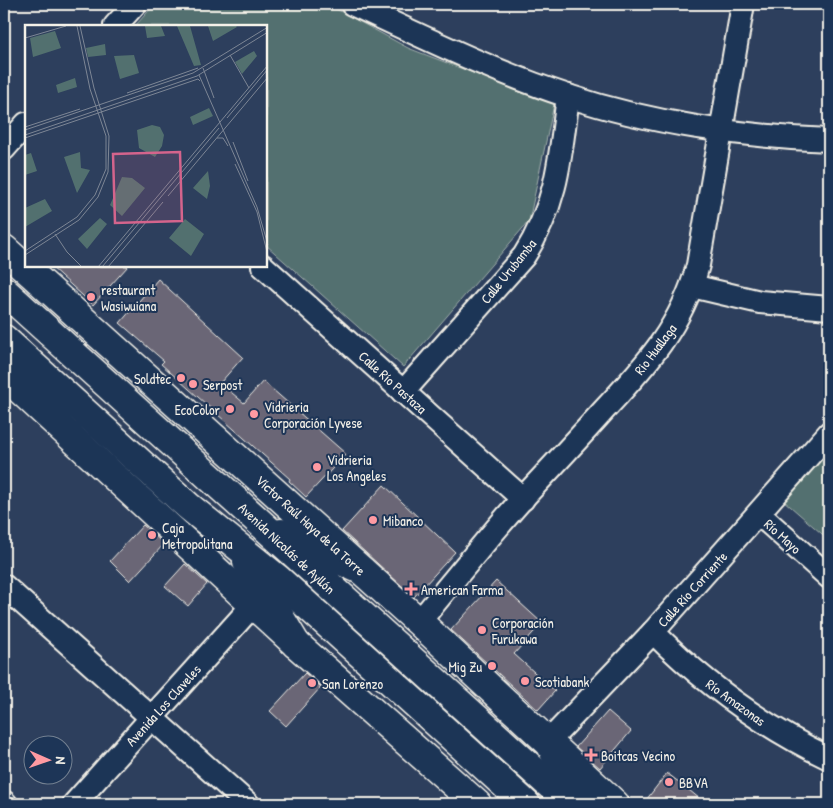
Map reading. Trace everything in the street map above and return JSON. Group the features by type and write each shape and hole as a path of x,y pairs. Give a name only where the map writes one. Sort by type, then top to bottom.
{"main road":[{"name":"Víctor Raúl Haya de la Torre","path":"4,248 25,267"},
{"name":"Víctor Raúl Haya de la Torre","path":"26,268 419,622 615,804"},
{"name":"Avenida Nicolás de Ayllón","path":"4,291 571,804"},
{"name":"Avenida Nicolás de Ayllón","path":"4,339 188,506 278,579 526,804"},
{"path":"4,375 253,605 477,804"},
{"path":"260,522 361,570"},
{"path":"237,546 296,644"},
{"path":"549,741 578,804"}],"street":[{"path":"116,25 135,4"},
{"path":"352,4 466,58 568,96 622,111 720,129 829,140"},
{"name":"Rio Huallaga","path":"419,622 523,498 632,379 666,338 692,286 743,4"},
{"name":"Calle Urubamba","path":"403,392 524,256 540,231 551,203 568,96"},
{"path":"4,149 25,125"},
{"name":"Calle Río Pastaza","path":"265,268 523,498"},
{"path":"692,286 760,302 829,308"},
{"name":"Calle Río Corriente","path":"549,741 654,632 829,433"},
{"name":"Río Mayo","path":"759,514 829,577"},
{"path":"4,586 248,804"},
{"name":"Avenida Los Claveles","path":"74,804 253,605"},
{"name":"Río Amazonas","path":"654,632 693,670 737,705 767,726 829,758"}],"green space":[{"path":"155,4 327,4 408,48 554,104 529,221 403,367 268,247 268,25 136,25"},
{"path":"829,450 829,540 783,500"}],"building":[{"path":"52,268 126,268 93,305"},
{"path":"158,279 243,357 220,383 244,403 263,381 346,454 306,497 289,481 290,479 161,364 164,361 120,323"},
{"path":"384,485 455,552 414,597 342,531"},
{"path":"143,525 164,544 130,581 110,561"},
{"path":"185,564 207,584 188,606 165,586"},
{"path":"496,581 542,623 514,654 555,691 538,710 451,630"},
{"path":"305,673 321,687 286,726 270,711"},
{"path":"608,711 631,731 600,768 576,747"},
{"name":"BBVA","path":"667,773 689,790 706,804 643,804"}],"place":[{"name":"restaurant Wasiwuiana","path":"91,297"},
{"name":"Soldtec","path":"181,378"},
{"name":"Serpost","path":"193,384"},
{"name":"EcoColor","path":"230,409"},
{"name":"Vidrieria Corporación Lyvese","path":"254,414"},
{"name":"Vidrieria Los Angeles","path":"317,467"},
{"name":"Mibanco","path":"373,520"},
{"name":"Caja Metropolitana","path":"152,535"},
{"name":"American Farma","path":"411,589"},
{"name":"Corporación Furukawa","path":"482,630"},
{"name":"Mig Zu","path":"492,666"},
{"name":"Scotiabank","path":"525,681"},
{"name":"San Lorenzo","path":"312,683"},
{"name":"Boitcas Vecino","path":"591,755"},
{"name":"BBVA","path":"669,782"}]}
